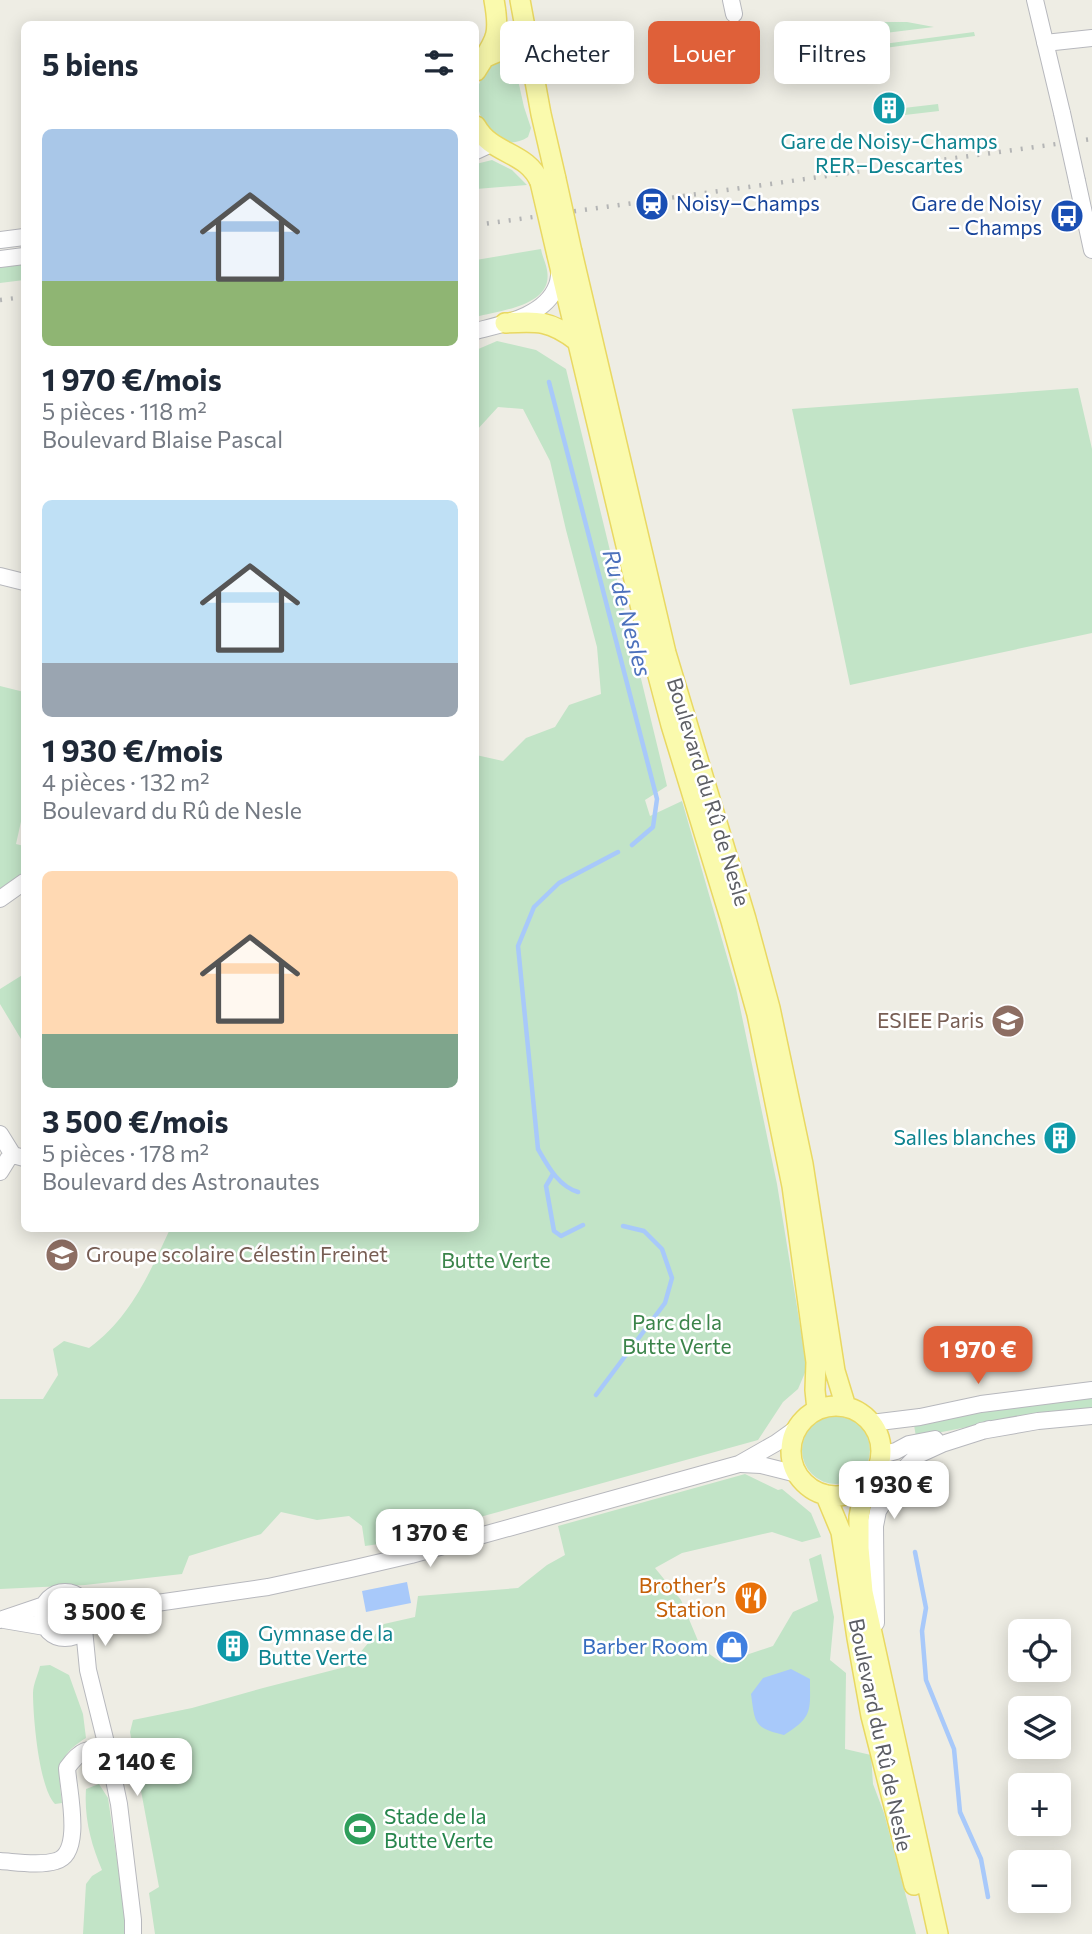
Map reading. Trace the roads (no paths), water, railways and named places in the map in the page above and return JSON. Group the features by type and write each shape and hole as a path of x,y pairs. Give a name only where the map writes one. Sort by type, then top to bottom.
{"main road":[{"path":"481,64 498,32 495,0"},
{"path":"520,0 524,21"},
{"path":"481,64 500,51"},
{"path":"535,84 548,180 577,341 664,699 757,1014 792,1186 816,1362 817,1410"},
{"path":"484,148 522,149 533,146 537,139 541,114"},
{"path":"479,130 484,148"},
{"path":"484,148 515,156 548,180"},
{"name":"Boulevard du Rû de Nesle","path":"563,259 666,653 746,919 769,1008 803,1164 835,1371 846,1407"},
{"path":"505,323 547,323 577,341"},
{"path":"832,1406 846,1407 859,1412 871,1423 879,1437 881,1455 874,1475 859,1490 842,1496 826,1496 801,1480 792,1462 791,1447 797,1427 805,1418 817,1410 832,1406"},
{"path":"859,1490 859,1548 863,1592 938,1934"},
{"name":"Boulevard du Rû de Nesle","path":"826,1496 841,1532 872,1716 925,1934"}],"street":[{"path":"1035,0 1092,250"},
{"path":"1045,43 1092,38"},
{"path":"0,240 21,237"},
{"path":"0,260 21,256"},
{"path":"479,330 528,314 549,298 557,285 563,259"},
{"path":"0,576 21,581"},
{"path":"0,899 21,884"},
{"path":"0,1134 19,1157 8,1159 0,1172"},
{"path":"871,1423 920,1417 981,1404 1092,1390"},
{"path":"881,1455 909,1444 989,1429 1092,1416"},
{"path":"133,1934 119,1804 88,1670 86,1618 76,1595 62,1592 54,1594 44,1605 41,1616 45,1627 55,1637 62,1639 78,1635 86,1618 108,1611 268,1587 351,1569 411,1555 739,1464 776,1444 797,1427"},
{"path":"877,1654 875,1526 878,1511 905,1468 918,1455 989,1429"},
{"path":"739,1464 761,1465 797,1474"},
{"path":"2,1620 44,1605"},
{"path":"2,1620 45,1627"},
{"path":"62,1639 88,1670"},
{"path":"0,1861 58,1861 66,1854 71,1846 73,1816 67,1768 76,1754 93,1748 108,1751"}],"water":[{"path":"407,1582 411,1603 366,1612 362,1591"},
{"path":"791,1669 810,1679 809,1706 805,1718 784,1735 761,1727 755,1718 751,1694 763,1678"}],"waterway":[{"name":"Ru de Nesles","path":"549,382 657,799 653,827 632,845"},
{"name":"Ru de Nesles","path":"578,1192 559,1180 538,1149 518,946 534,907 559,883 618,852"},
{"name":"Ru de Nesles","path":"553,1174 546,1186 554,1231 561,1236 583,1225"},
{"name":"Ru de Nesles","path":"596,1395 665,1303 672,1278 662,1249 644,1231 623,1226"},
{"path":"915,1552 926,1608 922,1631 926,1680 954,1749 960,1812 981,1859 988,1897"}],"railway":[{"path":"479,225 1092,139"},
{"path":"0,300 21,297"}],"place":[{"name":"Gare de Noisy-Champs RER–Descartes","path":"889,108"},
{"name":"Noisy–Champs","path":"652,204"},
{"name":"Gare de Noisy – Champs","path":"1067,216"},
{"name":"ESIEE Paris","path":"1008,1021"},
{"name":"Salles blanches","path":"1060,1138"},
{"name":"Groupe scolaire Célestin Freinet","path":"62,1255"},
{"name":"Brother’s Station","path":"751,1598"},
{"name":"Gymnase de la Butte Verte","path":"233,1646"},
{"name":"Barber Room","path":"732,1647"},
{"name":"Stade de la Butte Verte","path":"360,1829"}],"park label":[{"name":"Butte Verte","path":"496,1261"},
{"name":"Parc de la Butte Verte","path":"677,1335"}]}
